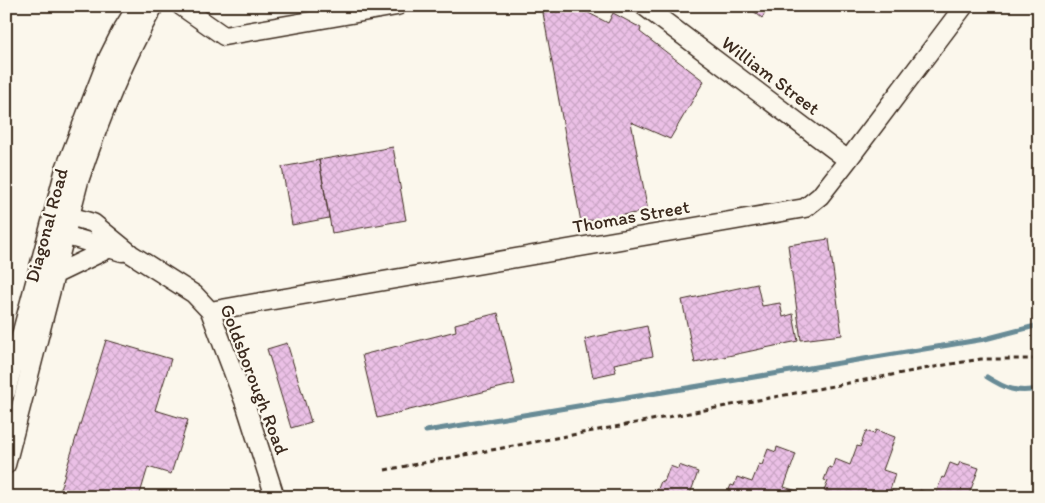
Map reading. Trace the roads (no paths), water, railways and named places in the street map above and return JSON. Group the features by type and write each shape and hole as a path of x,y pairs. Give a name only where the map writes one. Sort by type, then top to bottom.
{"street":[{"name":"Diagonal Road","path":"6,465 54,275 64,169 108,58 136,6"},
{"name":"Diagonal Road","path":"6,392 59,224 79,181 93,139 128,56 154,6"},
{"path":"181,6 224,36 397,6"},
{"name":"William Street","path":"644,6 848,160"},
{"name":"Thomas Street","path":"210,311 805,208 820,196 964,6"},
{"name":"Goldsborough Road","path":"59,224 93,223 130,254 194,294 210,311 246,406 275,497"},
{"name":"Goldsborough Road","path":"59,224 110,248 130,254"},
{"path":"54,275 110,248"}],"waterway":[{"path":"426,431 985,339 1039,325"},
{"path":"987,377 1011,389 1039,389"}]}
